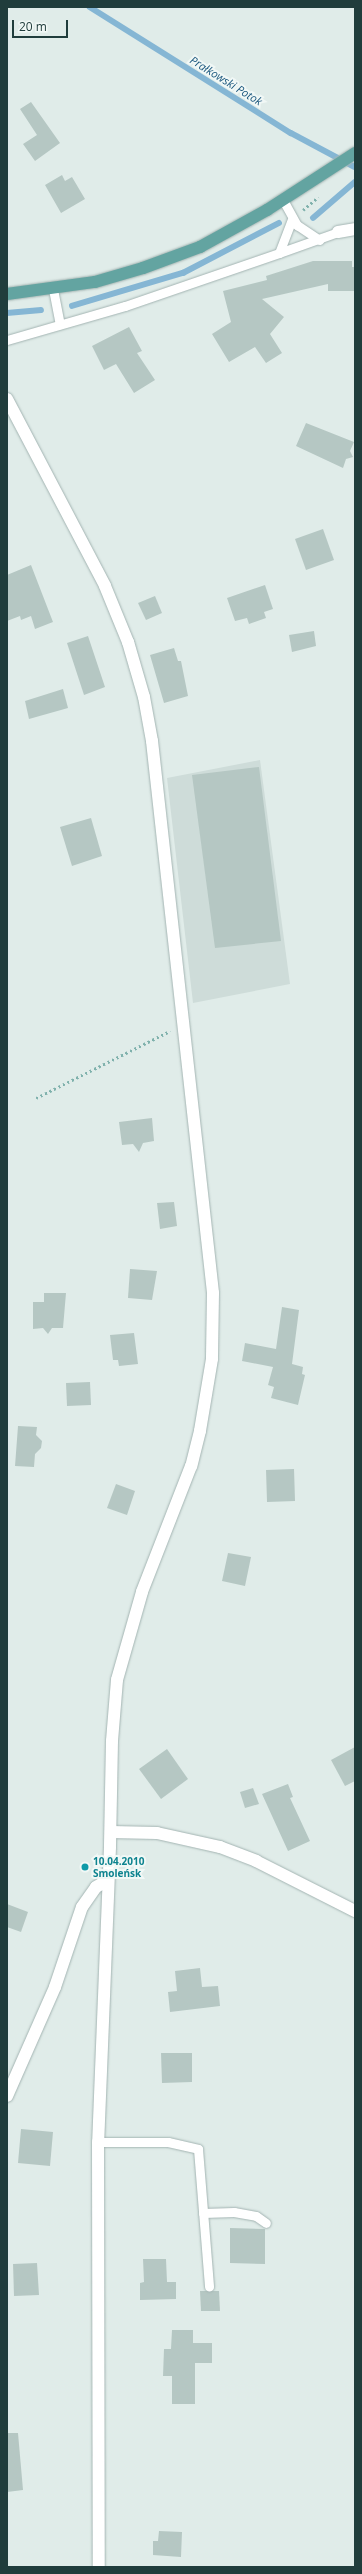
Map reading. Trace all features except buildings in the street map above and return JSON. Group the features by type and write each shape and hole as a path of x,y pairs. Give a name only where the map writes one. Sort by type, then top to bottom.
{"main road":[{"path":"7,294 53,289 122,274 188,252 228,232 283,200 355,153"}],"street":[{"path":"338,232 355,228"},
{"path":"7,399 105,586 136,669 152,741 211,1261 213,1319 212,1359 200,1431 191,1466 142,1592 117,1680 112,1741 111,1832 98,2142 99,2567"},
{"path":"111,1832 158,1833 220,1847 256,1861 355,1911"},
{"path":"7,2096 55,1987 82,1907 96,1887 108,1880"}],"lane":[{"path":"283,200 292,219 302,230 319,240"},
{"path":"279,253 292,219"},
{"path":"7,340 125,306 319,240 338,232"},
{"path":"53,289 60,324"},
{"path":"98,2142 168,2142 198,2149 209,2287"},
{"path":"203,2213 234,2212 256,2216 266,2223"}],"path":[{"path":"36,1098 184,1024"}],"shaded area":[{"path":"260,760 290,984 193,1003 167,778"}],"waterway":[{"name":"Prałkowski Potok","path":"90,7 291,133 355,167"},
{"path":"313,218 355,182"},
{"path":"72,306 183,273 279,223"},
{"path":"7,313 41,310"}],"place":[{"name":"10.04.2010 Smoleńsk","path":"85,1867"}]}
